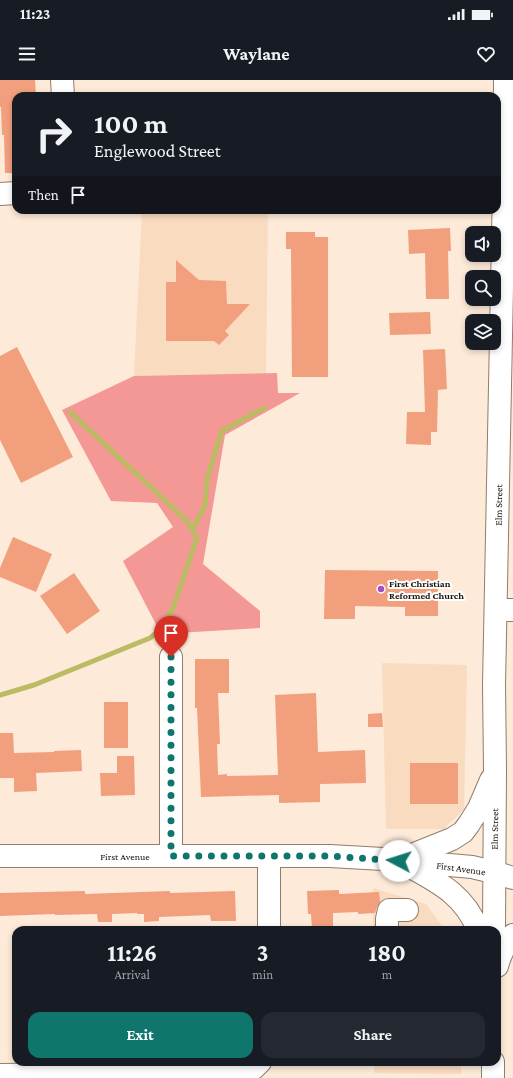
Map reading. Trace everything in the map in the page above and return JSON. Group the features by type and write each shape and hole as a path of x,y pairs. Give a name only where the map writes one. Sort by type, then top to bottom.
{"main road":[{"path":"62,80 63,92"},
{"name":"Elm Street","path":"495,926 503,875 495,770 494,685 504,610 506,408 501,186 505,80"},
{"path":"0,194 12,193"},
{"path":"171,657 171,856"},
{"path":"399,861 452,839 463,832 479,808 495,770"},
{"name":"First Avenue","path":"0,856 330,856 472,867 503,875"},
{"path":"269,856 269,926"},
{"path":"399,861 440,883 457,897 469,912 476,926"},
{"path":"388,926 387,919 389,910 408,910"},
{"path":"501,955 513,935"},
{"path":"0,1075 237,1072 254,1068 256,1066"},
{"path":"493,1078 494,1066"}],"shaded area":[{"path":"142,214 268,214 266,374 134,376"},
{"path":"277,373 278,393 300,393 225,435 203,564 260,611 260,628 161,634 123,561 173,527 157,503 111,501 62,410 134,376"},
{"path":"382,663 467,665 464,809 444,829 386,829"},
{"path":"373,888 426,904 442,926 373,926"},
{"path":"374,1066 461,1066 461,1074 374,1073"}],"building":[{"path":"0,80 35,80 36,92 12,92 12,173 5,173 4,135 2,135"},
{"path":"450,228 451,251 448,251 449,299 426,299 425,253 409,254 408,230"},
{"path":"286,232 315,232 315,237 328,237 328,377 292,377 291,249 286,249"},
{"path":"176,260 199,280 226,281 227,304 250,304 225,331 229,335 219,345 214,341 166,341 166,282 176,282"},
{"path":"430,312 431,334 390,335 389,313"},
{"path":"17,347 73,457 21,483 0,440 0,356"},
{"path":"445,349 447,389 438,390 437,432 431,432 431,445 406,444 407,412 425,412 423,350"},
{"path":"13,537 52,554 36,592 0,577 0,568"},
{"name":"First Christian Reformed Church","path":"325,570 438,571 438,616 405,616 405,607 355,606 355,619 324,619"},
{"path":"74,573 100,611 67,634 40,596"},
{"path":"195,659 229,659 229,693 218,693 220,744 217,744 218,775 278,775 275,695 316,693 318,752 365,750 366,783 320,784 320,802 279,803 279,795 201,797 197,708 195,708"},
{"path":"104,702 128,702 128,748 104,748"},
{"path":"382,713 383,727 368,727 368,714"},
{"path":"0,733 13,733 14,753 81,750 82,771 36,773 37,791 14,792 14,778 0,778"},
{"path":"117,756 134,756 135,795 101,796 100,773 117,773"},
{"path":"410,763 458,763 458,804 410,804"},
{"path":"339,890 339,894 379,892 380,902 375,913 333,913 333,926 312,926 311,914 308,914 307,891"},
{"path":"85,891 85,894 170,891 170,893 235,891 236,921 211,921 210,915 159,917 159,921 144,922 144,914 137,913 112,914 112,922 98,922 97,914 0,916 0,893"}],"waterway":[{"path":"192,530 205,506 207,479 222,431 264,408"},
{"path":"0,695 34,685 150,638 160,630 173,608 197,538 187,521 70,412"}],"place":[{"name":"First Christian Reformed Church","path":"381,589"}],"route":[{"path":"171,657 171,856 330,856 399,861"}]}
